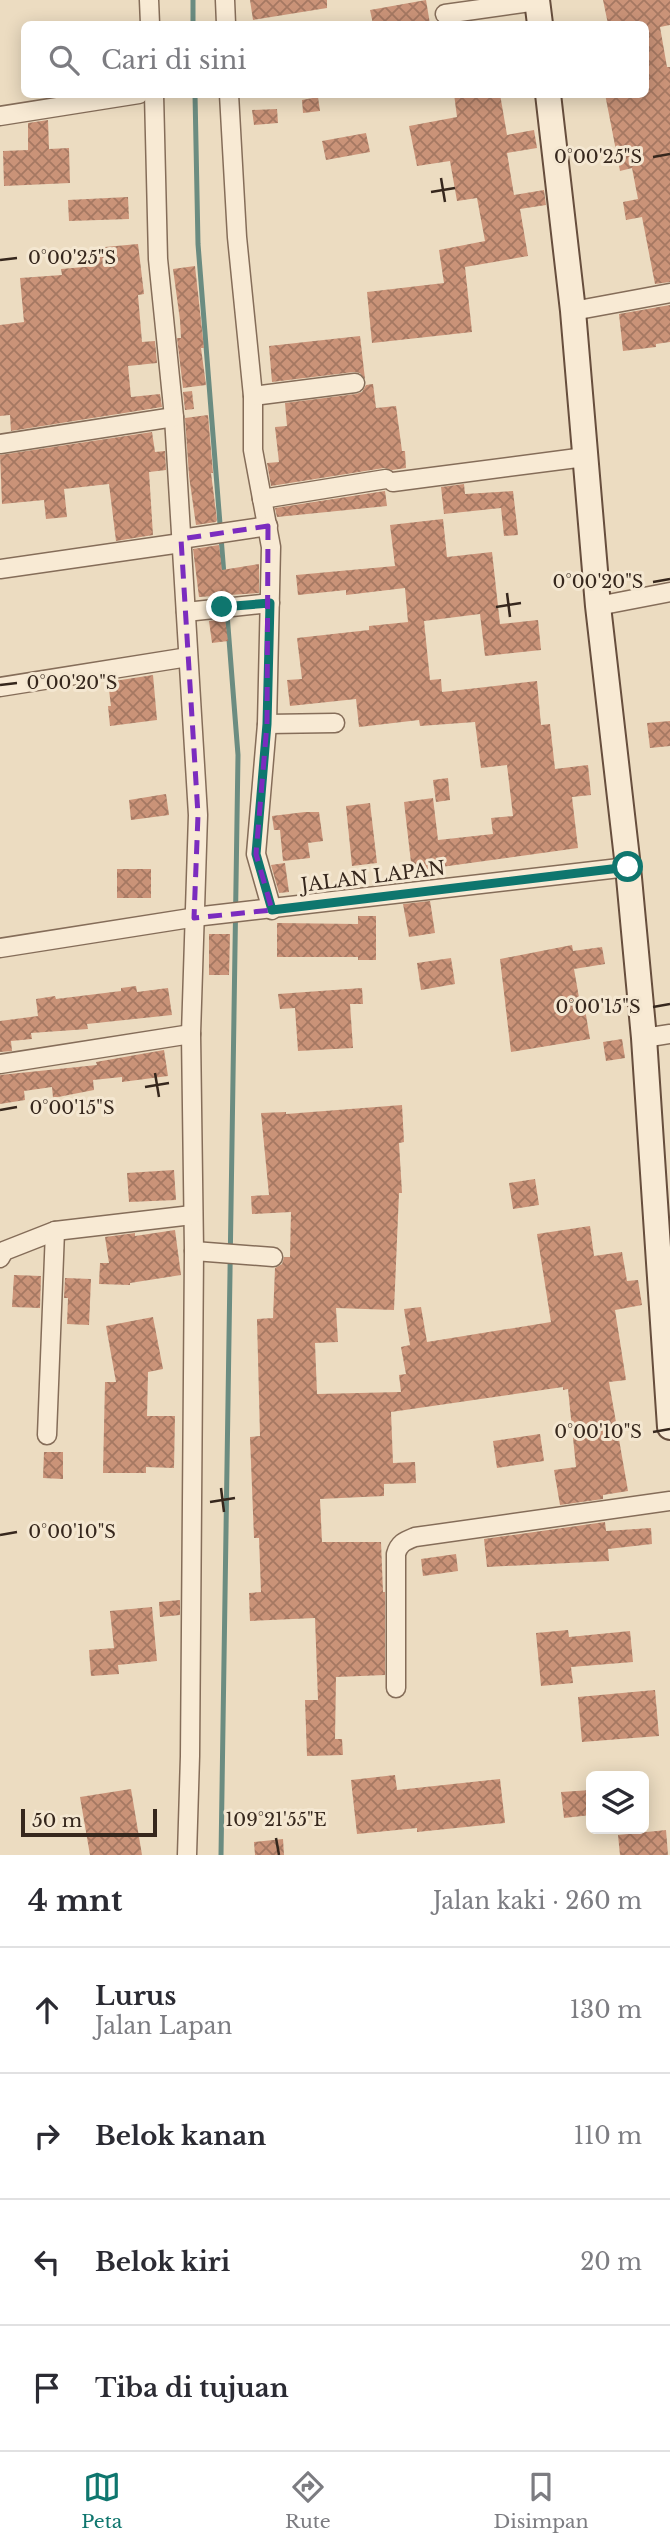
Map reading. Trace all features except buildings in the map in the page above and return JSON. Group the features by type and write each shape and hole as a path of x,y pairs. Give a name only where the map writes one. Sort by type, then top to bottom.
{"street":[{"path":"149,0 150,21"},
{"path":"225,0 226,21"},
{"path":"445,14 538,9"},
{"path":"0,116 114,98"},
{"path":"154,98 158,260 174,417 198,815 198,917 191,1034 194,1251 187,1855"},
{"path":"229,98 239,251 253,396 253,450 262,499 261,527 271,547 265,603 267,724 256,854 264,911"},
{"path":"548,98 573,310 598,606 628,867 644,1038 661,1148 670,1427"},
{"path":"573,310 670,293"},
{"path":"253,396 355,383"},
{"path":"0,444 174,417"},
{"path":"262,499 389,480 585,457"},
{"path":"0,569 261,527"},
{"path":"598,606 670,592"},
{"path":"186,612 265,603"},
{"path":"0,687 188,657"},
{"path":"267,724 335,723"},
{"name":"JALAN LAPAN","path":"0,948 198,917 628,867"},
{"path":"0,1064 191,1034"},
{"path":"644,1038 670,1034"},
{"path":"0,1258 4,1251 55,1231 192,1214"},
{"path":"47,1435 55,1231"},
{"path":"194,1251 273,1257"},
{"path":"396,1688 396,1554 398,1546 405,1541 415,1537 670,1502"}],"highlighted area":[{"path":"268,526 267,724 256,854 272,910 194,918 198,815 181,539"}],"waterway":[{"path":"193,0 193,21"},
{"path":"195,98 198,244 224,575"},
{"path":"221,1855 238,755 225,588"}],"route":[{"path":"222,607 270,603 267,724 256,854 272,910 628,867"}]}
